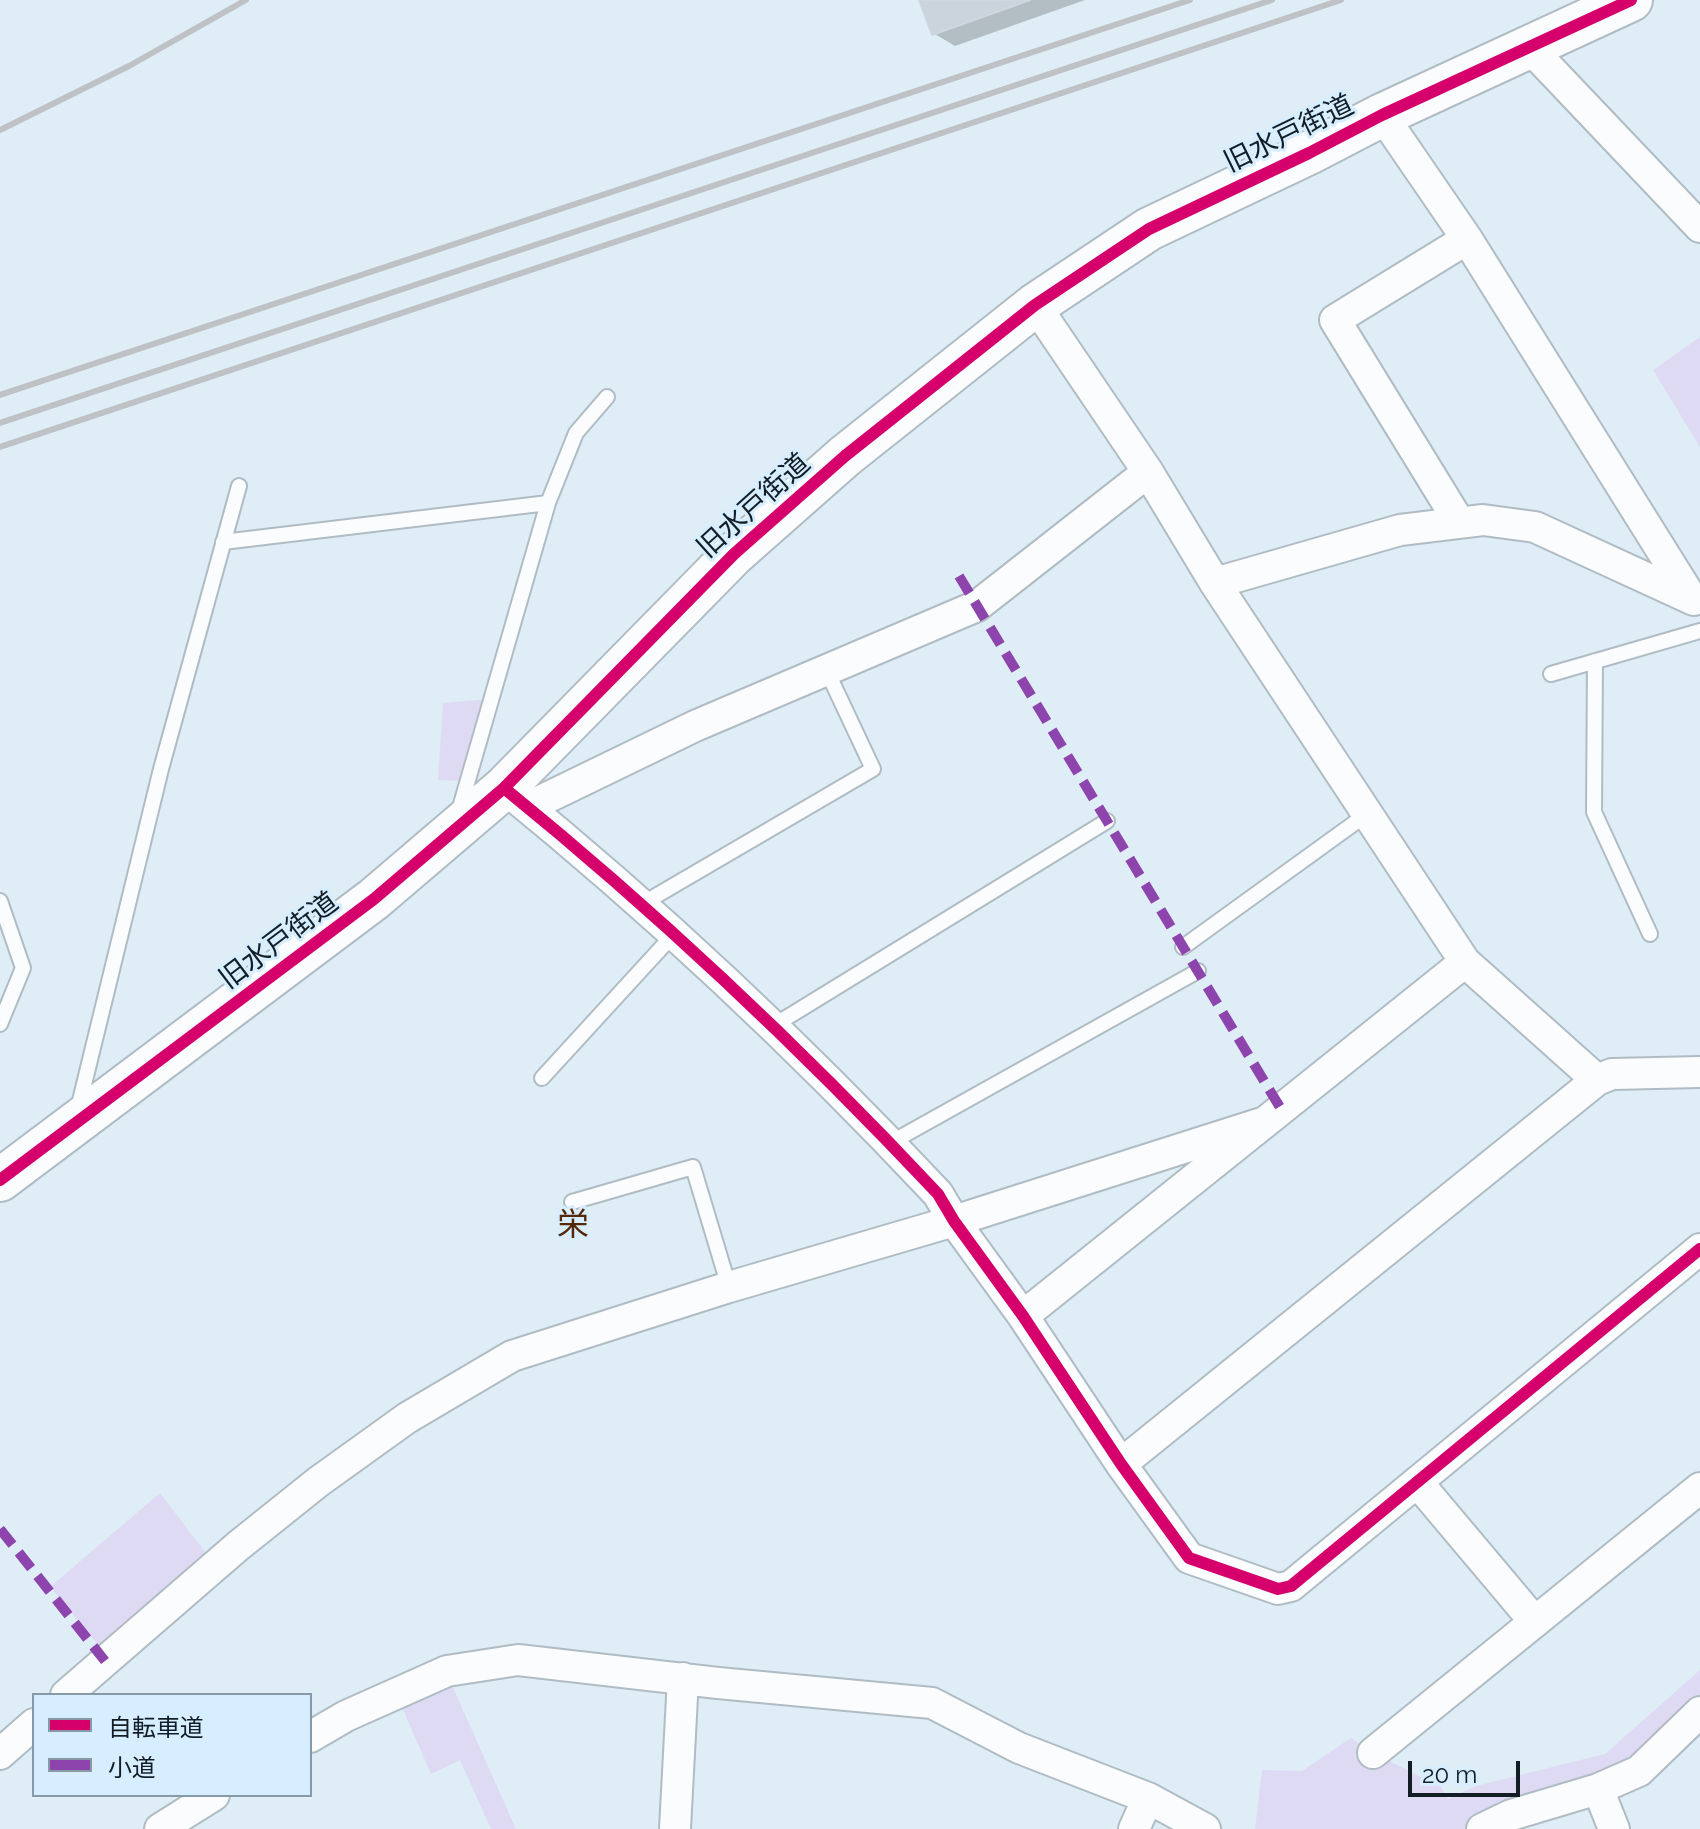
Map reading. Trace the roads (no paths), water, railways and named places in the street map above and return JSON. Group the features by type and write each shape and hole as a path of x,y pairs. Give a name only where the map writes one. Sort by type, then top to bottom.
{"street":[{"name":"旧水戸街道","path":"0,1180 374,899 454,830 516,797 734,554 845,456 1035,305 1149,229 1382,115 1631,0"},
{"path":"1530,48 1700,227"},
{"path":"1382,115 1467,239 1696,600"},
{"path":"1459,522 1335,320 1467,239"},
{"path":"1035,305 1148,472 1215,583 1465,962 1597,1080"},
{"path":"1148,472 977,606 695,726 516,797 642,904 773,1026 938,1194 1121,1464 1189,1558 1278,1589 1291,1586 1700,1249"},
{"path":"1215,583 1400,530 1483,520 1535,527 1696,600"},
{"path":"1023,1316 1465,962"},
{"path":"1121,1464 1597,1080 1612,1074 1700,1072"},
{"path":"68,1693 295,1500 407,1418 512,1356 1265,1122"},
{"path":"1418,1483 1535,1622"},
{"path":"1373,1753 1700,1488"},
{"path":"312,1736 346,1716 447,1671 518,1660 932,1703 1019,1748 1148,1798 1205,1829"},
{"path":"675,1829 683,1678"},
{"path":"1482,1829 1511,1815 1598,1789 1639,1771 1700,1712"},
{"path":"0,1754 32,1726"},
{"path":"1598,1789 1614,1829"},
{"path":"160,1829 211,1797"},
{"path":"1134,1829 1148,1798"}],"lane":[{"path":"454,830 548,503 576,433 607,397"},
{"path":"73,1126 161,769 239,486"},
{"path":"223,542 548,503"},
{"path":"1551,674 1700,631"},
{"path":"1595,661 1594,812 1650,934"},
{"path":"642,904 873,769 826,669"},
{"path":"1183,947 1367,814"},
{"path":"773,1026 1107,821"},
{"path":"0,901 23,968 0,1024"},
{"path":"542,1078 674,934"},
{"path":"890,1143 1198,971"},
{"path":"572,1202 693,1167 729,1287"}],"railway":[{"path":"0,130 129,66 246,0"},
{"path":"0,395 1190,0"},
{"path":"0,423 1272,0"},
{"path":"0,447 1341,0"}],"district":[{"name":"栄","path":"573,1225"}]}
